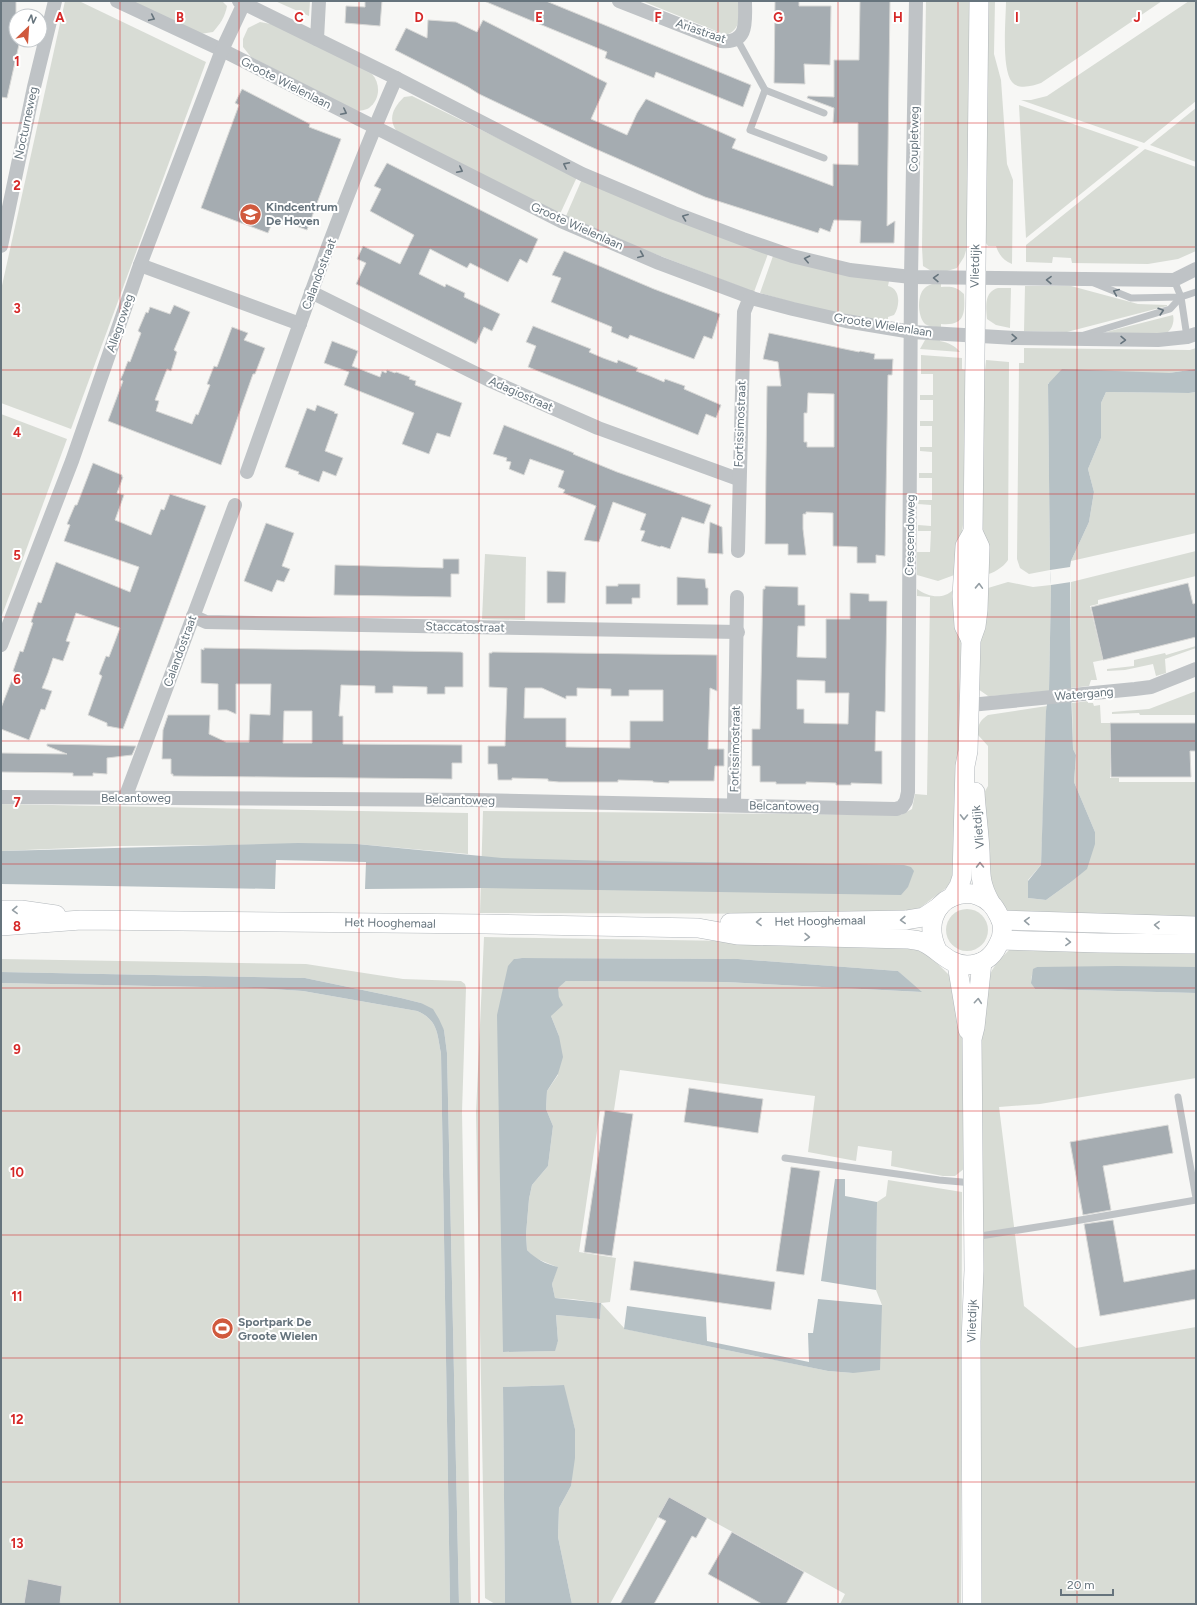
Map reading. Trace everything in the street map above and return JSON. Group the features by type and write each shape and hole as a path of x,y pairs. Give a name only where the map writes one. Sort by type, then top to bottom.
{"street":[{"name":"Nocturneweg","path":"1,246 34,87 56,1"},
{"name":"Groote Wielenlaan","path":"117,1 222,50 561,221 659,263 750,297 793,309 838,319 912,332 975,336 1070,339 1158,340 1191,336"},
{"path":"316,39 319,1"},
{"name":"Ariastraat","path":"619,1 721,41 730,42 737,39"},
{"path":"737,39 743,33 745,26 745,1"},
{"name":"Coupletweg","path":"912,277 916,1"},
{"name":"Vlietdijk","path":"945,902 959,886 962,877 965,766 968,751 970,705 970,640 964,626 962,596 965,546 973,532 979,1"},
{"name":"Groote Wielenlaan","path":"241,2 396,78 582,174 674,213 792,256 850,270 912,277 975,279 1174,280 1196,269"},
{"name":"Allegroweg","path":"1,645 72,460 140,265 241,2"},
{"name":"Calandostraat","path":"247,472 311,292 374,127 396,78"},
{"path":"140,265 300,324"},
{"name":"Crescendoweg","path":"908,792 912,277"},
{"name":"Adagiostraat","path":"311,292 502,386 598,428 738,479"},
{"name":"Fortissimostraat","path":"738,551 738,479 744,312 750,297"},
{"name":"Calandostraat","path":"125,798 235,504"},
{"name":"Fortissimostraat","path":"734,805 738,632 737,597"},
{"name":"Staccatostraat","path":"193,616 206,622 738,632"},
{"name":"Watergang","path":"970,705 1074,694 1134,690 1151,686 1196,669"},
{"name":"Vlietdijk","path":"968,751 973,766 980,851 980,880 990,902"},
{"name":"Belcantoweg","path":"1,797 475,800 896,808 902,807 906,801 908,792"},
{"path":"960,894 970,894 980,896 990,902 997,910 1001,920 1002,929 1001,940 993,954 982,962 973,965 957,964 944,958 937,950 932,940 931,930 932,919 945,902 960,894"},
{"name":"Het Hooghemaal","path":"698,928 737,922 906,920 924,917 945,902"},
{"name":"Het Hooghemaal","path":"1,910 21,910 81,920"},
{"name":"Het Hooghemaal","path":"1,926 81,920 493,924 698,928 737,935 907,939 923,942 937,950"},
{"path":"1001,920 1196,926"},
{"path":"1001,940 1196,944"},
{"name":"Vlietdijk","path":"972,1604 971,1341 974,1237 972,1039 975,1028 982,962"},
{"name":"Vlietdijk","path":"957,964 967,1027 972,1039"}],"lane":[{"path":"737,39 765,90 824,113"},
{"path":"765,90 750,130 824,158"},
{"name":"Groote Wielenlaan","path":"1088,280 1131,298 1181,297 1196,292"},
{"path":"1174,280 1181,297 1191,336"},
{"name":"Groote Wielenlaan","path":"1070,339 1170,309 1181,297"},
{"path":"974,1237 1069,1222 1196,1199 1178,1097"},
{"path":"785,1158 931,1179 973,1183"}],"shaded area":[{"path":"65,1 79,1 206,62 71,429 1,403 1,290"},
{"path":"132,1 222,1 227,6 222,20 213,32 200,34"},
{"path":"275,1 310,1 309,16"},
{"path":"642,1 739,1 739,17 735,29 726,35"},
{"path":"926,1 971,1 968,244 964,257 957,268 947,271 933,272 923,266 922,247"},
{"path":"987,1 995,1 994,54 1001,80 1007,164 1013,180 1012,264 1002,257 996,246 988,246 986,243"},
{"path":"1006,1 1162,1 1041,83 1022,87 1012,82 1006,66"},
{"path":"1189,1 1196,1 1196,101 1144,143 1021,100 1031,100 1047,96"},
{"path":"260,22 276,25 372,74 378,87 377,96 373,105 361,111 356,111 251,57 243,47 243,39 248,28"},
{"path":"412,96 577,177 560,214 399,134 393,124 392,115 396,106 404,97"},
{"path":"1019,105 1139,147 1026,238"},
{"path":"1196,108 1196,162 1150,145"},
{"path":"1145,149 1196,167 1196,251 1178,259 1148,264 1072,263 1071,258 1053,257 1052,263 1026,262 1026,245"},
{"path":"582,179 768,254 754,292 637,247 566,216"},
{"path":"773,256 889,281 888,286 895,291 898,298 896,311 894,315 888,317 888,322 812,308 760,293"},
{"path":"934,283 941,283 941,287 956,288 964,294 963,313 959,321 949,324 941,324 941,327 935,327 925,324 923,321 919,307 921,293 924,289"},
{"path":"1025,286 1071,286 1138,304 1167,306 1067,332 1024,331"},
{"path":"998,288 1011,288 1010,328 996,325 987,319 986,305 988,296 993,290"},
{"path":"1173,315 1172,327 1166,334 1163,335 1106,332"},
{"path":"929,338 940,339 940,341 951,345 960,352 920,349 925,340"},
{"path":"1024,348 1190,350 1196,348 1196,369 1169,373 1048,383 1050,570 1029,574 1020,568 1017,559 1019,363 1024,363"},
{"path":"921,355 962,358 962,369 966,370 963,525 957,574 938,581 917,575 917,552 930,552 931,531 918,531 918,525 931,526 931,505 918,504 919,500 932,500 932,478 919,478 919,473 932,473 932,452 920,451 920,447 932,447 932,426 920,426 920,421 933,421 933,400 920,400 920,395 933,395 933,374 921,374"},
{"path":"986,360 1009,362 1008,560 998,570 985,575 981,531 983,371 985,370"},
{"path":"1062,369 1169,373 1196,369 1196,392 1106,392 1101,403 1101,438 1088,469 1094,492 1089,522 1071,561 1070,567 1071,688 1073,749 1076,755 1074,782 1095,832 1095,844 1087,869 1046,900 1028,898 1028,881 1041,865 1046,711 1049,691 1051,585 1048,384"},
{"path":"1106,392 1196,392 1196,533 1071,561 1089,522 1094,492 1088,469 1101,438 1101,403"},
{"path":"1,414 67,439 1,618"},
{"path":"1196,551 1196,576 1098,600 1098,604 1090,606 1103,660 1093,662 1097,680 1091,680 1089,686 1071,688 1071,582"},
{"path":"485,554 526,557 525,620 482,619"},
{"path":"1008,582 1033,587 1051,585 1049,691 988,696 978,689 979,635 988,588"},
{"path":"917,589 926,594 935,596 945,595 953,590 961,640 957,872 946,888 912,914 480,913 483,811 901,815 912,809 915,794 927,795 930,597 917,596"},
{"path":"1196,646 1196,648 1165,659 1166,673 1156,676 1153,664 1125,670 1107,671 1107,669 1134,666 1134,660 1165,653 1166,655"},
{"path":"1196,691 1196,715 1140,715 1139,713 1112,714 1112,712 1149,709"},
{"path":"1088,701 1088,703 1093,703 1094,706 1100,705 1101,723 1110,723 1110,778 1119,778 1119,782 1196,782 1196,920 1059,918 1007,911 992,891 980,800 988,786 988,746 978,735 980,724 988,715 1047,706 1041,865 1028,880 1028,898 1046,900 1086,869 1095,832 1074,782 1076,755 1073,749 1072,703"},
{"path":"1,804 468,813 468,854 357,844 120,846 1,851"},
{"path":"298,843 357,844 502,858 904,865 911,867 914,871 908,887 901,895 483,888 365,889 366,862 276,860 275,889 1,884 1,851"},
{"path":"963,909 971,909 982,915 988,926 988,934 982,945 971,951 963,951 952,945 946,934 946,926 952,915"},
{"path":"484,937 910,944 928,954 954,980 965,1060 965,1168 955,1176 943,1176 891,1166 892,1151 858,1146 856,1161 808,1152 815,1096 620,1070 614,1110 600,1111 579,1252 616,1258 610,1302 601,1303 625,1329 828,1371 853,1373 882,1305 876,1290 877,1202 886,1196 888,1180 962,1192 961,1604 840,1604 845,1594 669,1497 610,1604 572,1604 558,1537 559,1508 571,1486 575,1429 563,1385 503,1387 505,1604 495,1604 485,1598 476,1113","holes":["514,959 738,959 898,971 921,992 725,982 566,981 557,988 559,997 551,1016 559,1036 558,1075 547,1091 546,1109 553,1126 548,1166 532,1185 529,1199 526,1234 527,1250 535,1258 557,1267 552,1284 555,1298 601,1303 600,1319 556,1315 558,1341 554,1351 504,1352"]},
{"path":"1196,947 1196,967 1037,967 1031,980 1035,989 1196,993 1196,1078 1040,1104 999,1107 1024,1306 1076,1348 1196,1327 1196,1604 978,1604 981,1048 982,1010 986,982 994,967 1010,949"},
{"path":"1,959 306,964 403,979 461,981 465,984 462,1112 471,1604 459,1604 447,1053 444,1030 421,1003 305,978 1,972"},
{"path":"514,959 738,959 898,971 922,992 725,982 566,981 558,988 559,997 563,1005 551,1016 559,1036 563,1057 558,1074 547,1091 546,1109 553,1126 548,1166 532,1185 529,1199 526,1234 527,1250 541,1261 558,1267 552,1284 555,1298 601,1303 600,1319 556,1315 558,1341 555,1351 503,1352 497,1015 508,966"},
{"path":"1037,967 1196,967 1196,993 1035,989 1031,983 1033,969"},
{"path":"1,972 305,978 401,998 421,1003 433,1009 444,1030 447,1053 459,1604 450,1604 441,1053 437,1033 433,1023 417,1011 303,991 255,988 1,983"},
{"name":"Sportpark De Groote Wielen","path":"1,983 255,988 303,991 417,1011 433,1023 437,1033 441,1053 450,1604 1,1604"},
{"path":"835,1179 845,1179 845,1196 877,1202 876,1290 821,1281"},
{"path":"818,1299 882,1305 880,1370 853,1373 828,1371 624,1329 627,1306 706,1317 707,1341 809,1362 808,1333 813,1333"},
{"path":"564,1385 575,1429 575,1458 571,1486 559,1508 558,1537 572,1604 505,1604 503,1387"}],"pier":[{"path":"1070,567 1071,582 1051,585 1050,570"}],"building":[{"path":"1,1 16,1 16,8 8,8 8,48 18,48 7,98 1,97"},
{"path":"365,1 382,1 380,26 345,23 346,6 365,7"},
{"path":"484,1 546,1 751,85 743,107 656,72 654,78 605,58 607,52"},
{"path":"775,1 799,1 799,6 831,6 830,65 804,64 805,84 774,83"},
{"path":"860,1 890,1 887,226 895,221 894,243 860,243 861,221 834,220 830,232 820,228 818,233 705,197 589,146 479,94 395,50 406,28 427,38 428,20 456,22 477,32 483,20 607,83 591,119 627,135 637,113 646,99 736,139 732,148 833,186 833,164 858,165 858,123 833,123 834,108 807,98 808,96 834,97 834,60 859,60"},
{"path":"242,89 310,124 309,127 341,139 307,230 274,218 268,233 201,208 239,105 235,103"},
{"path":"387,163 538,239 527,263 520,259 508,282 470,263 467,268 430,249 419,274 445,287 446,284 465,293 464,297 500,314 492,331 484,327 476,344 356,284 366,263 357,259 363,246 400,264 414,235 370,211 381,189 374,186"},
{"path":"564,251 654,289 720,314 712,339 704,336 694,359 630,335 628,339 611,332 612,327 551,302 561,278 552,275"},
{"path":"174,305 190,312 174,350 177,352 171,371 167,369 155,400 159,401 156,411 192,424 196,414 198,415 210,385 207,384 214,366 217,367 232,327 248,333 244,340 265,348 255,374 253,374 221,465 108,421 123,381 120,380 128,361 130,362 141,333 138,331 146,312 148,313 150,307 170,314"},
{"path":"533,326 591,349 589,352 603,358 617,363 618,360 638,368 636,371 664,382 665,379 685,386 684,389 721,405 716,418 706,414 698,435 528,367 536,346 526,342"},
{"path":"769,333 875,354 874,359 893,359 892,375 888,375 885,556 876,555 876,563 857,563 857,547 833,546 833,513 806,512 806,514 803,514 806,555 788,555 788,544 765,544 767,386 781,386 778,362 763,359","holes":["808,393 834,394 834,447 807,447 807,442 804,442 804,413 807,413"]},
{"path":"332,341 358,351 352,366 380,377 382,371 386,373 387,370 396,372 416,381 415,385 462,403 450,437 437,433 429,454 402,444 414,413 344,385 349,372 324,363"},
{"path":"317,405 338,414 325,451 343,458 336,476 323,471 319,482 285,467 307,408 315,411"},
{"path":"504,425 617,472 711,505 704,524 682,517 670,549 660,547 641,541 645,531 640,530 646,514 613,502 599,542 584,540 596,506 563,493 565,490 558,487 564,471 530,459 524,475 509,469 511,462 506,461 507,458 493,454"},
{"path":"93,463 122,475 123,477 117,493 124,495 115,520 151,535 161,509 164,510 170,494 206,506 123,729 107,726 107,723 88,715 102,676 99,674 106,656 109,657 120,628 76,613 66,641 70,642 63,661 53,658 42,688 52,691 45,710 41,709 29,740 1,729 1,708 15,672 13,671 20,651 23,652 33,623 31,622 38,602 41,603 56,562 130,592 139,567 64,541 70,525 67,524 75,505 77,505"},
{"path":"710,522 722,527 723,554 708,553"},
{"path":"266,523 294,533 282,566 290,569 284,582 277,580 272,592 244,581"},
{"path":"443,559 459,559 459,574 451,574 451,597 334,595 335,565 443,568"},
{"path":"547,571 566,572 565,603 547,603"},
{"path":"677,577 705,579 706,588 708,588 708,605 677,605"},
{"path":"1188,583 1193,604 1196,603 1196,637 1103,660 1091,607"},
{"path":"618,584 640,584 640,598 632,598 632,604 606,604 606,586 618,586"},
{"path":"765,586 798,587 798,605 805,605 805,626 798,626 797,657 826,658 826,619 850,619 850,593 869,594 869,601 887,601 885,712 876,711 875,751 882,751 882,784 851,783 851,785 836,785 836,783 806,782 806,784 776,784 776,782 760,782 760,766 752,766 752,729 760,729 763,589 765,589","holes":["797,680 825,681 825,693 849,693 848,724 804,723 804,709 797,709"]},
{"path":"204,648 461,652 463,653 463,687 445,687 445,694 427,694 427,687 393,686 393,693 375,693 375,686 341,685 339,716 343,716 343,744 462,745 462,763 452,763 452,779 173,776 173,774 171,774 171,759 162,759 163,730 168,715 210,715 209,734 226,742 249,742 250,714 270,715 271,684 236,684 236,714 227,710 218,710 218,684 201,683 201,649 204,650","holes":["284,711 312,711 312,743 283,743"]},
{"path":"489,653 717,655 717,691 710,688 708,749 724,749 724,766 715,766 714,781 669,781 669,783 618,780 618,782 559,782 548,781 548,779 512,778 512,780 498,780 497,764 488,764 488,746 505,746 507,688 489,687","holes":["525,688 542,688 566,699 566,696 577,696 577,688 611,689 611,696 629,696 629,690 663,690 663,721 630,721 630,748 566,747 566,718 524,718"]},
{"path":"1110,723 1196,723 1196,751 1190,751 1191,777 1111,777"},
{"path":"47,744 136,746 132,755 107,758 107,774 93,773 93,776 73,776 73,773 1,772 1,753 67,754 47,746"},
{"path":"689,1088 763,1099 758,1133 684,1122"},
{"path":"605,1110 633,1114 612,1256 584,1252"},
{"path":"1168,1125 1173,1153 1103,1166 1111,1210 1083,1215 1070,1142"},
{"path":"791,1167 820,1171 804,1275 776,1271"},
{"path":"1113,1220 1124,1282 1196,1269 1196,1299 1100,1316 1084,1224"},
{"path":"634,1261 775,1282 771,1310 630,1290"},
{"path":"669,1497 707,1518 696,1538 692,1536 654,1604 620,1604 666,1521 658,1517"},
{"path":"732,1532 804,1572 786,1604 762,1604 708,1574"},
{"path":"28,1579 62,1586 60,1604 24,1604"}],"place":[{"name":"Kindcentrum De Hoven","path":"251,214"},
{"name":"Sportpark De Groote Wielen","path":"223,1329"}]}
